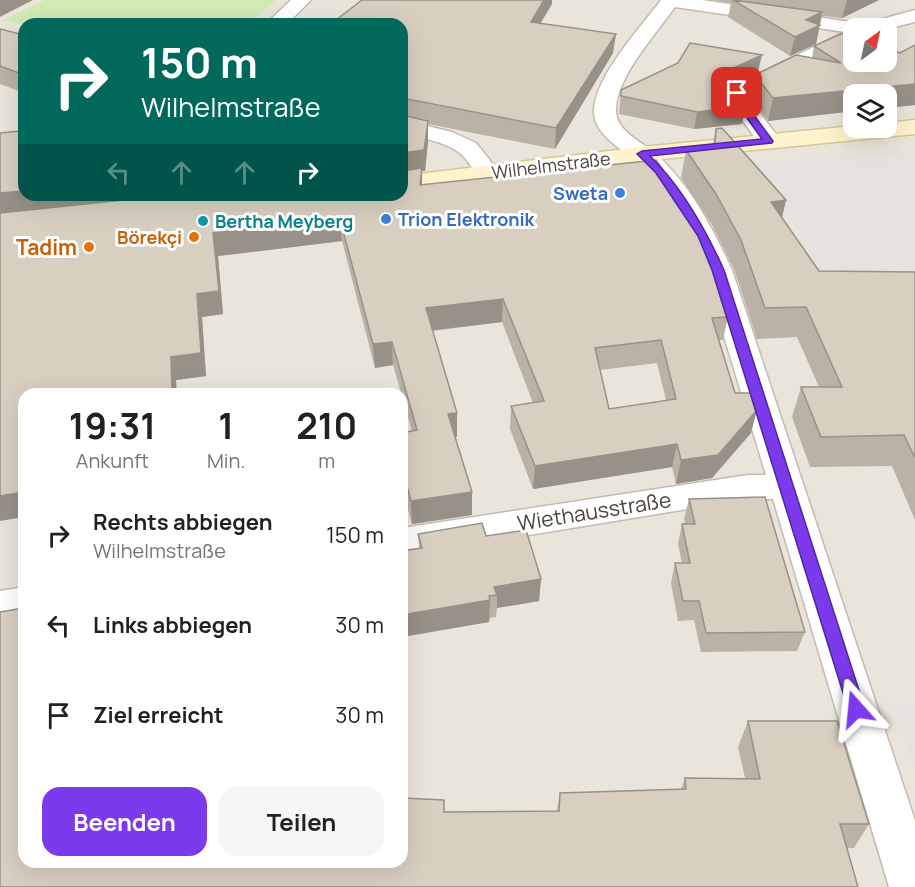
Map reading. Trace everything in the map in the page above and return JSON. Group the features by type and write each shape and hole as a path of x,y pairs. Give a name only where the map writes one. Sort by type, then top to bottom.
{"main road":[{"name":"Wilhelmstraße","path":"408,182 642,154 915,127"}],"street":[{"path":"282,18 302,0"},
{"path":"843,26 671,1 637,46 613,85 605,110 610,125 624,141 660,171 704,236 718,270 913,887"},
{"path":"897,21 915,16"},
{"path":"769,141 736,96 737,93 843,40"},
{"path":"408,128 444,137 468,148 488,172"},
{"name":"Wiethausstraße","path":"408,541 748,487 786,487"},
{"path":"0,606 18,603"}],"shaded area":[{"path":"0,0 915,0 915,147 740,166 789,217 915,524 915,705 892,704 915,771 915,887 0,887"},
{"path":"915,147 915,524 789,217 739,165"},
{"path":"892,704 915,705 915,771"}],"green space":[{"path":"45,0 276,0 255,18 18,18 18,23 3,20"}],"building":[{"path":"362,0 544,0 531,22 616,34 556,128 408,99 408,18 339,18"},
{"path":"733,0 822,12 806,20 820,25 795,37"},
{"path":"0,29 18,34 18,73 0,66"},
{"path":"843,33 843,72 897,72 897,52 900,53 915,45 915,84 843,84 843,91 773,98 755,75 796,55 841,63 814,46"},
{"path":"690,43 762,55 731,69 726,78 746,106 697,112 621,96 621,90 678,63"},
{"path":"408,116 428,121 424,150 408,152"},
{"path":"722,128 786,200 771,202 819,271 915,272 915,458 904,435 821,437 801,387 842,387 806,307 765,308 741,240 716,194 686,150 715,147 716,129"},
{"path":"18,131 18,192 0,193 0,133"},
{"path":"656,160 679,193 706,248 728,317 712,318 735,393 752,393 757,410 718,455 681,460 677,444 535,466 511,406 544,401 503,299 426,308 457,413 448,414 472,492 411,501 408,490 408,432 417,430 408,398 408,388 405,388 392,342 373,344 340,219 213,233 219,291 197,294 201,353 171,357 172,388 18,388 18,493 0,496 0,213 114,201 408,201 408,170 422,168 420,185","holes":["661,340 676,399 609,409 595,348"]},
{"path":"765,497 805,632 706,633 699,601 683,601 675,563 690,563 682,524 695,524 689,499"},
{"path":"482,523 486,536 526,530 541,579 494,587 497,595 489,596 490,600 408,614 408,550 422,548 418,534"},
{"path":"18,609 18,868 408,868 408,798 444,800 444,812 559,811 560,793 686,789 685,778 760,779 748,721 837,721 869,824 840,824 858,887 0,887 0,612"}],"place":[{"name":"Sweta","path":"620,193"},
{"name":"Trion Elektronik","path":"386,219"},
{"name":"Bertha Meyberg","path":"203,221"},
{"name":"Börekçi","path":"194,237"},
{"name":"Tadim","path":"89,247"}],"route":[{"path":"737,93 736,96 769,141 642,154 660,171 704,236 718,270 856,709"}]}
